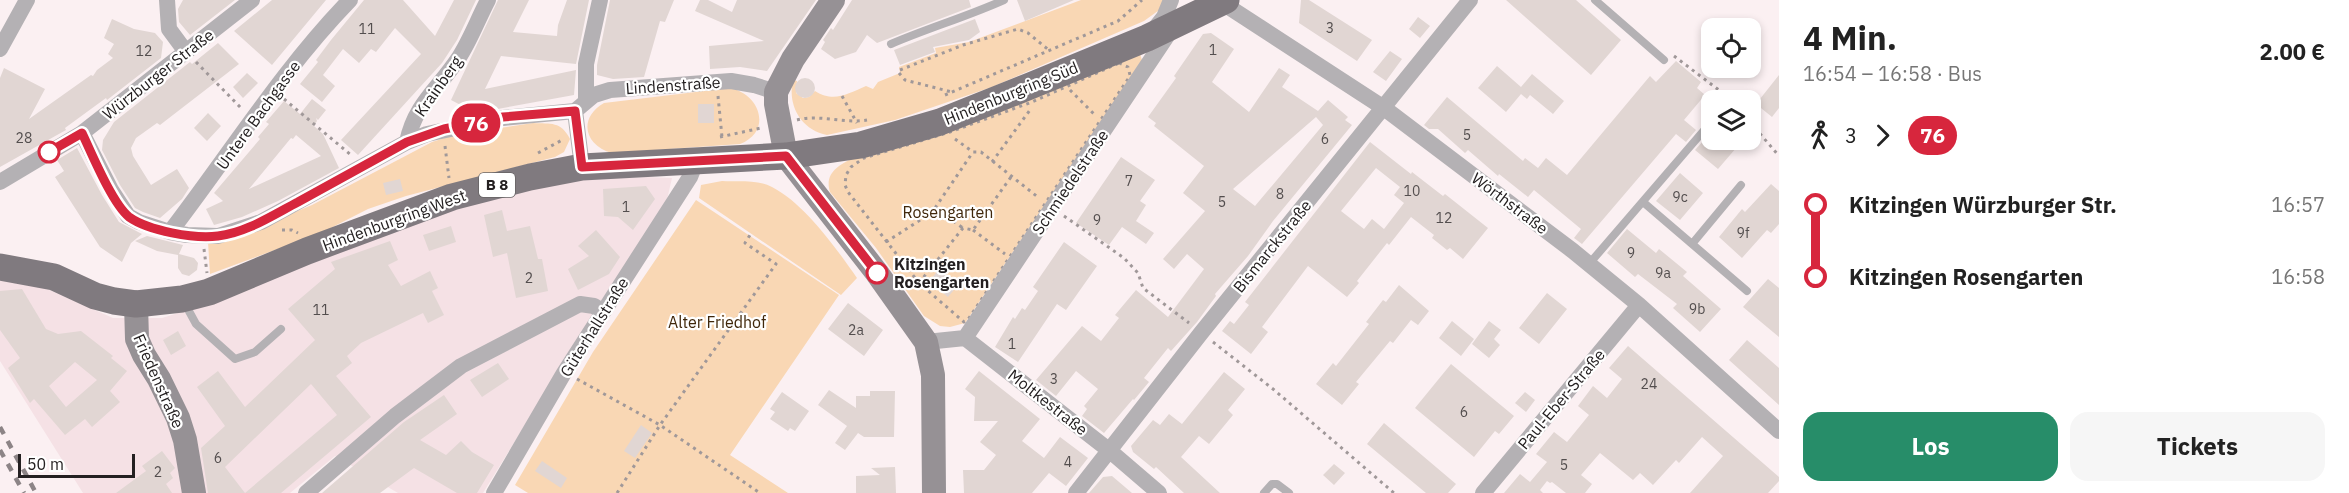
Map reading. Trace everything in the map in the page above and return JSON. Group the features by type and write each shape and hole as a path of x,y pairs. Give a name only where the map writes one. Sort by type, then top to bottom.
{"main road":[{"name":"Hindenburgring Süd","path":"786,156 861,145 940,122 1147,38 1173,12 1221,1"},
{"name":"Hindenburgring West","path":"50,276 95,296 136,304 182,299 209,291 308,251 452,198 530,177 582,167 786,156"},
{"name":"B 8","path":"0,249 28,260 50,276"},
{"name":"B 8","path":"0,267 50,276"}],"street":[{"path":"2,41 27,0"},
{"path":"166,0 169,29 186,52"},
{"name":"Würzburger Straße","path":"0,183 82,133 252,0"},
{"name":"Untere Bachgasse","path":"170,232 215,173 252,118 350,0"},
{"name":"Krainberg","path":"407,142 410,126 425,99 459,58 488,0"},
{"path":"582,167 581,106 586,64 600,0"},
{"path":"833,0 792,59 776,92 786,156 891,292 926,342 933,375 934,493"},
{"name":"Bismarckstraße","path":"1076,493 1201,333 1470,0"},
{"name":"Wörthstraße","path":"1221,1 1384,108 1589,264 1639,305 1779,431"},
{"name":"Schmiedelstraße","path":"965,338 1173,12"},
{"name":"Lindenstraße","path":"82,133 111,190 128,216 139,222 187,236 218,236 261,222 407,142 444,129 503,117 581,106 594,95 610,90 731,81 776,92"},
{"name":"Güterhallstraße","path":"494,493 564,373 685,186 696,162"},
{"name":"Friedenstraße","path":"136,304 137,339 178,418 185,440 195,493"},
{"path":"306,493 395,416 461,366 580,304 594,306 603,312"},
{"name":"Paul-Eber-Straße","path":"1483,493 1639,305"},
{"path":"926,342 965,338"},
{"name":"Moltkestraße","path":"965,338 1110,451 1159,493"}],"lane":[{"path":"891,44 929,28 964,18 1004,0"},
{"path":"1595,0 1664,60"},
{"path":"1589,264 1701,134"},
{"path":"1692,244 1741,185"},
{"path":"1643,201 1747,291"},
{"path":"182,299 196,324 235,359 255,352 281,329"},
{"path":"1264,493 1272,484 1276,484 1289,493"}],"path":[{"path":"953,92 905,80 899,72 963,45 1018,29 1028,33 1050,51"},
{"path":"186,52 252,118"},
{"path":"1673,55 1719,90"},
{"path":"1119,63 1126,64 1130,75 1101,121 1049,206 964,322 919,283 848,192 845,185 846,175 851,167 864,158 950,132 1032,102 1119,63"},
{"path":"717,83 722,137"},
{"path":"1067,86 1071,93 1101,121"},
{"path":"274,91 364,166"},
{"path":"992,162 1030,110 1032,102"},
{"path":"444,129 450,182"},
{"path":"950,132 973,152 981,152 1049,206 1124,258 1138,273 1143,288 1273,389 1394,493"},
{"path":"1761,135 1779,156"},
{"path":"886,242 935,208 973,152"},
{"path":"973,230 1011,177"},
{"path":"935,208 963,228 973,230 1010,257"},
{"path":"919,283 963,228"},
{"path":"278,229 292,230 302,236"},
{"path":"617,493 660,425 776,264 745,243 750,235"},
{"path":"204,246 207,272"},
{"path":"564,373 660,425 760,493"}],"shaded area":[{"path":"672,178 666,204 576,342 483,493 398,493 335,456 290,493 83,493 0,361 0,278 45,288 113,318 162,318 210,303 447,210 530,188 583,179"}],"green space":[{"path":"1081,0 1166,0 1162,8 1144,21 992,87 895,120 827,135 810,128 803,122 794,107 793,80 797,81 796,93 803,98 809,97 815,91 834,97 866,86 873,89 878,82 900,73 899,67 936,53 935,48 969,42"},
{"name":"Rosengarten","path":"1140,54 1142,60 965,323 950,327 940,326 924,316 876,248 830,192 829,180 834,170 853,158"},
{"path":"729,88 740,91 748,97 755,104 758,113 757,130 740,144 612,153 595,144 590,138 588,123 590,116 604,103"},
{"path":"533,123 555,125 563,129 570,139 564,152 555,157 406,196 368,209 321,233 210,274 208,242 264,225 312,205 432,142 454,135"},
{"path":"722,181 766,184 784,195 808,215 857,278 841,295 699,198 701,185"},
{"name":"Alter Friedhof","path":"696,200 839,295 730,455 788,493 528,493 515,485 593,352"}],"building":[{"path":"183,0 235,0 190,35 179,22 178,9"},
{"path":"272,0 326,0 272,65 234,31"},
{"path":"364,0 403,0 435,36 454,0 476,0 457,40 442,63 358,155 341,140 421,54 395,28 376,52 371,49 359,63 343,49 323,75 335,86 322,102 300,84 318,62 316,60 331,40"},
{"path":"498,0 529,0 513,32 557,36 558,25 567,0 589,0 576,64 501,56 485,89 576,70 574,95 476,113 451,100"},
{"path":"610,0 674,0 665,22 660,21 644,77 613,79 597,75"},
{"path":"700,0 708,0 732,12 737,0 816,0 767,71 740,67 710,69 709,46 764,41 695,11"},
{"path":"852,0 969,0 971,7 877,43 867,35 856,52 835,59 821,49 825,42 823,40 831,28 833,30"},
{"path":"1017,0 1074,0 1025,21"},
{"path":"1301,0 1309,0 1372,40 1357,61 1299,23"},
{"path":"1506,0 1576,0 1621,40 1591,75"},
{"path":"1418,17 1430,26 1420,38 1409,29"},
{"path":"112,19 134,29 155,33 163,42 161,58 107,100 106,98 65,128 66,130 0,167 0,78 4,68 45,89 29,119 91,75 93,76 113,58 108,54 114,44 104,38"},
{"path":"975,19 980,32 969,40 933,47 935,52 900,65 894,50"},
{"path":"1211,33 1234,49 1212,82 1249,112 1279,68 1290,75 1282,87 1318,111 1328,100 1348,117 1345,120 1352,125 1215,294 1216,296 1197,322 1171,351 1168,348 1144,378 1149,382 1104,433 1082,416 1087,409 1084,406 1098,389 1076,371 1056,396 1036,380 1082,326 1101,341 1119,318 1115,315 1136,290 1168,317 1204,269 1187,254 1174,269 1163,259 1205,211 1183,193 1204,166 1154,126 1156,123 1148,117 1203,34","holes":["1316,117 1323,125 1255,206 1233,189"]},
{"path":"218,43 239,64 160,125 157,123 136,138 131,148 133,156 151,185 177,169 189,188 182,199 160,218 143,212 135,208 120,185 102,150 103,140 114,122 190,62 192,64"},
{"path":"1390,51 1402,59 1386,81 1373,72"},
{"path":"1676,61 1701,82 1697,88 1701,92 1701,100 1684,120 1696,130 1686,142 1676,134 1582,244 1574,238 1581,229 1534,190 1528,197 1499,174 1498,176 1468,150 1465,153 1438,129 1429,129 1424,125 1447,97 1523,161 1525,158 1538,168 1546,158 1567,175 1650,76 1656,82"},
{"path":"1497,66 1521,87 1532,74 1564,101 1553,114 1530,95 1527,99 1521,94 1506,112 1478,88"},
{"path":"247,73 258,83 243,98 233,87"},
{"path":"1779,75 1779,108 1772,117 1761,108 1761,98"},
{"path":"805,78 812,81 815,88 812,95 805,98 798,95 795,88 798,81"},
{"path":"312,99 326,110 318,120 316,118 314,126 323,134 339,168 278,201 242,217 214,225 206,209 223,201 214,193 260,139 258,137 269,124 266,122 284,101 300,114","holes":["296,135 321,156 249,189 291,138 293,139"]},
{"path":"698,104 714,104 714,123 698,123"},
{"path":"208,113 221,126 207,141 194,128"},
{"path":"1370,142 1411,174 1412,172 1443,196 1445,194 1488,228 1463,259 1450,248 1447,250 1432,238 1434,235 1411,217 1389,245 1387,243 1347,297 1308,266 1262,327 1268,332 1251,354 1222,331 1230,321 1234,324 1249,305 1245,302","holes":["1376,168 1400,187 1394,195 1404,203 1384,229 1372,219 1364,229 1341,211"]},
{"path":"1701,143 1701,150 1734,150 1718,169 1695,150"},
{"path":"77,148 119,222 142,234 131,243 122,262 100,247 55,177 64,171 57,160"},
{"path":"1121,157 1155,180 1140,201 1146,205 1136,221 1154,233 1146,244 1122,227 1109,245 1076,223"},
{"path":"1680,173 1703,193 1680,220 1656,201"},
{"path":"400,179 403,191 386,195 383,183"},
{"path":"1771,184 1779,191 1779,224 1771,233 1767,230 1742,258 1719,237 1742,209 1745,212"},
{"path":"646,186 655,199 633,230 618,217 604,216 603,189"},
{"path":"502,210 507,231 530,226 538,259 542,259 548,291 516,298 507,253 493,257 484,215"},
{"path":"451,226 456,242 429,251 423,235"},
{"path":"1627,229 1656,253 1659,249 1687,272 1683,276 1721,309 1700,332 1673,308 1677,304 1638,274 1635,277 1607,253"},
{"path":"596,230 620,257 609,274 578,290 568,269 589,256 578,246"},
{"path":"147,236 183,245 179,254 194,258 198,263 197,270 189,276 182,274 178,268 178,255 157,251 135,241"},
{"path":"390,241 398,260 388,265 401,286 430,271 438,288 432,291 444,315 428,323 423,313 361,343 347,356 352,363 336,376 371,417 281,493 208,493 201,448 225,426 197,387 218,371 245,407 315,340 288,309 335,269 331,262","holes":["311,384 337,415 245,493 225,467"]},
{"path":"1064,242 1097,266 1066,310 1057,304 1018,362 995,347 1013,317 1015,319 1022,308 1025,310 1038,291 1033,287"},
{"path":"938,270 958,285 948,297 929,282"},
{"path":"1768,279 1779,288 1779,337 1743,307"},
{"path":"1399,285 1429,311 1418,325 1411,320 1393,343 1390,341 1356,382 1359,384 1342,405 1316,384 1333,363 1336,366 1369,324 1366,322 1383,300 1386,302"},
{"path":"22,289 46,329 58,334 81,331 113,356 111,358 127,371 110,391 120,402 92,427 85,419 65,435 34,399 30,403 8,368 20,358 0,330 0,291","holes":["75,362 97,380 66,407 49,386"]},
{"path":"1547,293 1567,309 1539,344 1519,328"},
{"path":"848,303 883,330 864,356 828,329"},
{"path":"1452,321 1474,339 1461,356 1439,338"},
{"path":"1489,321 1501,330 1494,339 1500,345 1489,358 1472,344"},
{"path":"178,331 186,346 171,355 163,340"},
{"path":"1747,340 1779,368 1779,405 1729,360"},
{"path":"1628,346 1779,477 1779,481 1768,493 1690,493 1723,456 1702,437 1679,463 1676,460 1653,485 1640,473 1633,480 1600,453 1581,475 1592,484 1585,493 1566,493 1552,482 1547,481 1540,490 1543,493 1504,493 1520,474 1530,482 1547,462 1536,454 1554,432 1567,442 1589,415 1578,406 1593,386 1607,398 1622,379 1609,368"},
{"path":"498,363 509,379 482,397 470,380"},
{"path":"1451,364 1514,416 1499,434 1495,431 1474,457 1415,408"},
{"path":"979,371 1040,419 1022,441 1044,458 1060,437 1088,458 1066,486 1049,473 1032,493 964,493 963,470 984,470 996,455 980,442 998,421 974,421 975,397 965,389"},
{"path":"1224,372 1245,389 1228,410 1233,415 1209,444 1199,436 1181,457 1220,493 1184,493 1156,467 1154,469 1133,452 1131,446 1153,420 1160,425 1169,414 1182,424"},
{"path":"829,390 856,408 856,396 870,396 870,391 895,391 894,437 864,437 858,433 845,450 835,443 847,426 818,405"},
{"path":"782,392 809,411 795,431 790,428 788,431 770,419 775,412 770,409"},
{"path":"1525,392 1535,400 1526,412 1515,403"},
{"path":"444,395 457,414 420,440 446,455 461,441 472,452 494,465 477,493 457,493 414,468 380,493 322,493 404,422"},
{"path":"1384,423 1456,484 1448,493 1426,493 1367,444"},
{"path":"641,425 652,433 635,458 624,451"},
{"path":"162,451 175,468 170,473 173,478 166,484 172,493 116,493 146,471 142,466"},
{"path":"542,461 567,478 561,488 535,471"},
{"path":"1334,464 1345,473 1334,485 1323,475"},
{"path":"895,467 896,493 856,493 856,476 880,475 871,468"},
{"path":"1112,476 1132,493 1089,493 1103,477"}],"railway":[{"path":"0,427 36,493"},
{"path":"0,450 24,493"}],"bus line":[{"name":"76","path":"49,152 82,133 111,190 128,216 139,222 187,236 218,236 261,222 407,142 427,134 503,117 575,111 582,167 786,156 877,273"}],"place":[{"name":"Kitzingen Rosengarten","path":"877,273"}]}
